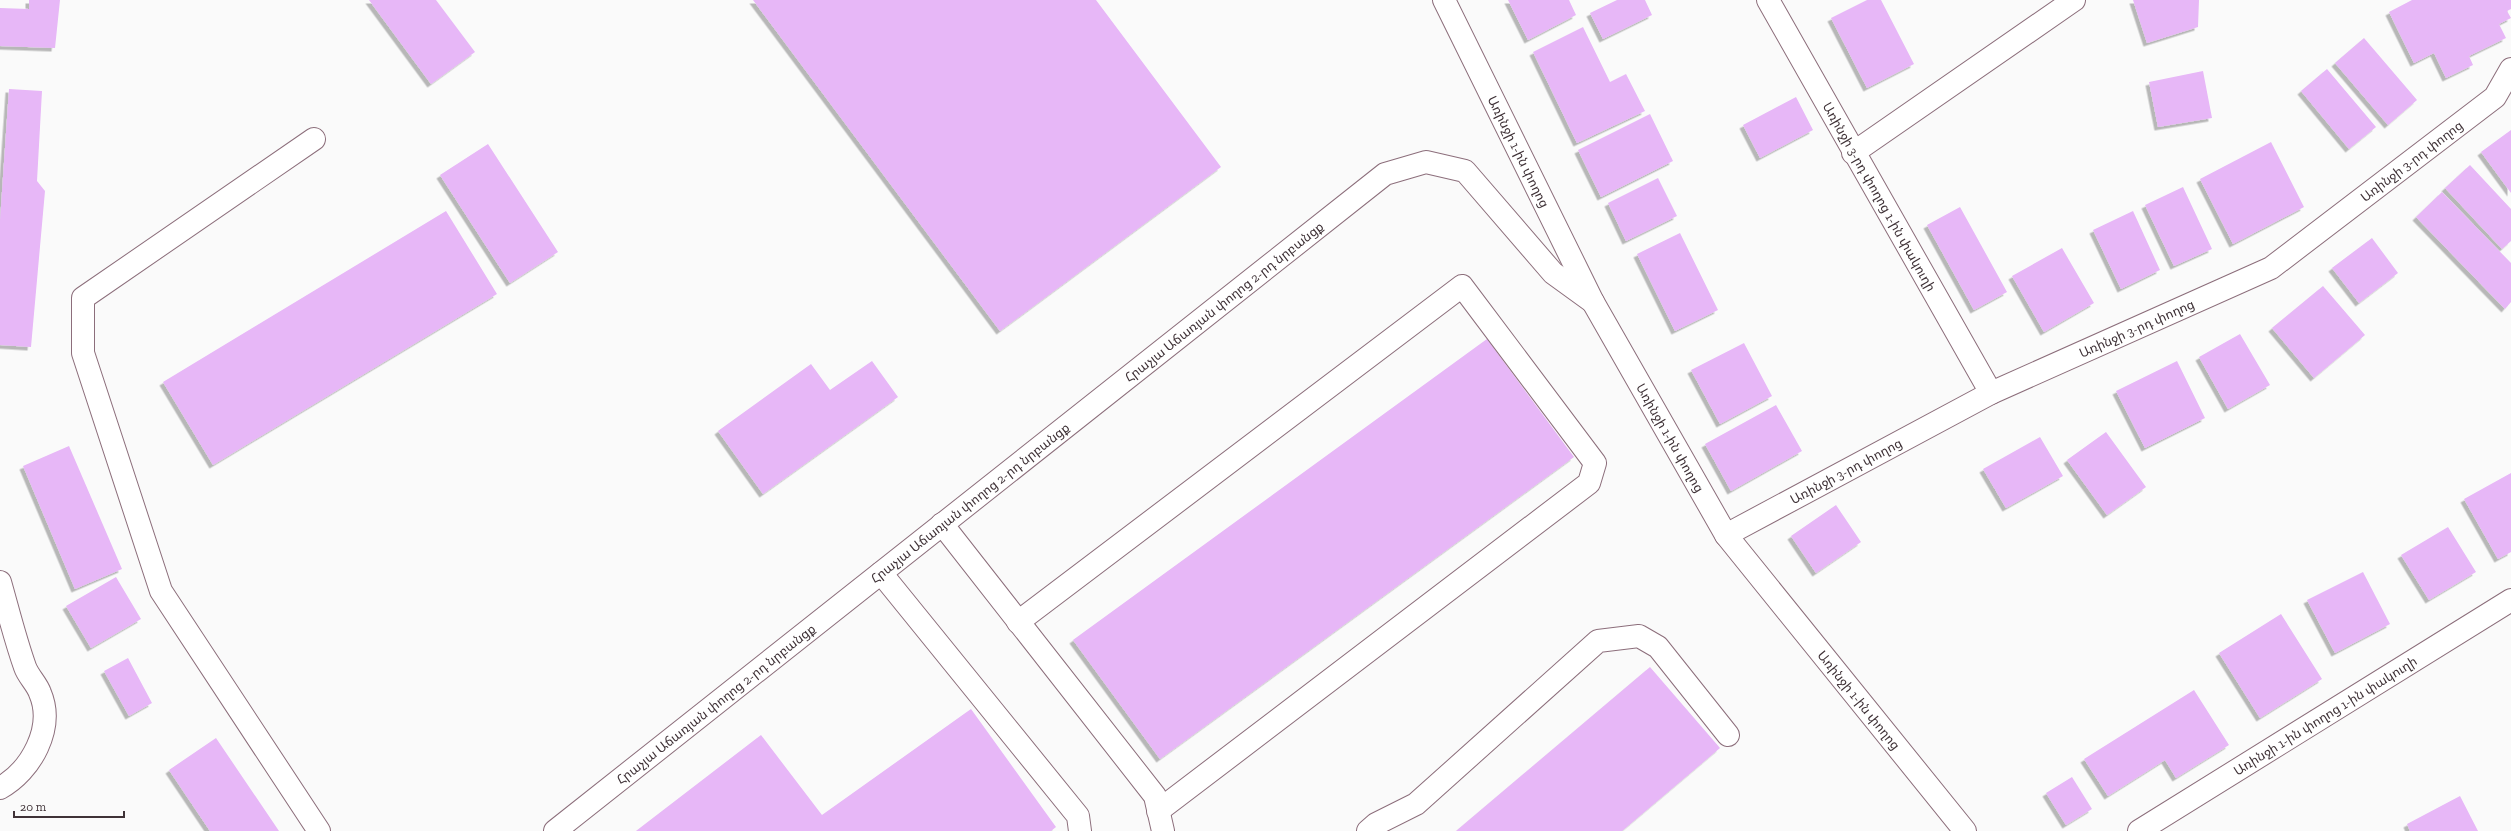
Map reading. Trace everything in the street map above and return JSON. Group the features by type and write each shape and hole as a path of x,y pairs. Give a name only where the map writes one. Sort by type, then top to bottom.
{"street":[{"name":"Առինջի 1-ին փողոց","path":"1444,0 1593,302 1726,535 1964,831"},
{"name":"Առինջի 3-րդ փողոց 1-ին փակուղի","path":"1768,0 1853,153 1991,393"},
{"path":"1853,153 2074,0"},
{"name":"Առինջի 3-րդ փողոց","path":"1726,535 1991,393 2271,268 2495,97 2511,70"},
{"path":"314,139 83,298 83,353 161,591 319,831"},
{"name":"Հրաչյա Աճառյան փողոց 2-րդ նրբանցք","path":"555,831 1385,174 1426,162 1465,171 1553,273 1593,302"},
{"path":"942,524 1018,622 1155,796 1161,821 1589,483 1595,463 1462,286 1018,622"},
{"path":"881,573 1078,816 1080,831"},
{"path":"0,582 25,668 40,693 44,712 43,733 31,760 10,783 0,788"},
{"name":"Առինջի 1-ին փողոց 1-ին փակուղի","path":"2138,831 2511,600"},
{"path":"1368,831 1376,824 1416,804 1598,641 1638,636 1658,647 1728,735"}],"building":[{"path":"29,0 60,0 55,48 0,46 0,8 29,9"},
{"path":"369,0 436,0 475,52 431,84"},
{"path":"753,0 1096,0 1221,167 1000,331"},
{"path":"1508,0 1569,0 1576,15 1528,40"},
{"path":"1617,0 1645,0 1652,15 1603,39 1590,13"},
{"path":"1867,0 1881,0 1914,64 1867,88 1831,18"},
{"path":"2133,0 2199,0 2198,27 2147,43"},
{"path":"2412,0 2511,0 2511,9 2507,11 2511,18 2499,24 2506,38 2469,56 2473,65 2446,78 2434,53 2414,63 2389,12"},
{"path":"1583,27 1610,82 1626,74 1645,111 1577,143 1533,52"},
{"path":"2364,38 2417,100 2388,125 2335,63"},
{"path":"2327,69 2376,127 2349,149 2301,91"},
{"path":"2203,71 2212,118 2158,127 2149,82"},
{"path":"9,89 42,91 37,181 45,191 31,347 0,345 0,221"},
{"path":"1796,97 1813,130 1760,158 1743,125"},
{"path":"1650,114 1673,161 1601,197 1578,150"},
{"path":"2511,130 2511,193 2481,152"},
{"path":"2271,142 2304,207 2233,244 2200,179"},
{"path":"488,144 558,252 510,283 440,175"},
{"path":"2470,165 2511,209 2511,241 2502,249 2445,188"},
{"path":"1658,178 1677,216 1626,241 1608,203"},
{"path":"2183,187 2212,249 2174,266 2145,205"},
{"path":"2442,192 2511,263 2511,302 2505,309 2416,217"},
{"path":"1960,207 2007,292 1974,310 1927,225"},
{"path":"446,211 497,294 213,465 163,382"},
{"path":"2133,211 2160,270 2121,289 2093,230"},
{"path":"1680,233 1718,310 1675,331 1637,254"},
{"path":"2372,238 2398,273 2359,303 2332,268"},
{"path":"2062,248 2094,303 2044,332 2012,276"},
{"path":"2323,286 2365,335 2314,378 2272,328"},
{"path":"2240,334 2270,385 2228,409 2199,357"},
{"path":"1487,339 1574,457 1160,759 1073,640"},
{"path":"1744,343 1772,396 1720,424 1691,370"},
{"path":"872,361 898,397 763,494 718,431 811,364 830,390"},
{"path":"2177,361 2205,418 2145,448 2116,391"},
{"path":"1776,405 1802,451 1731,491 1705,444"},
{"path":"2106,432 2146,487 2107,515 2067,460"},
{"path":"2040,437 2063,476 2006,508 1983,469"},
{"path":"69,446 122,569 75,589 23,466"},
{"path":"2511,473 2511,552 2498,559 2464,499"},
{"path":"1836,505 1861,542 1816,573 1791,536"},
{"path":"2448,527 2476,572 2429,600 2401,555"},
{"path":"2363,572 2390,624 2335,653 2307,600"},
{"path":"116,577 141,619 91,648 66,606"},
{"path":"2281,614 2322,679 2260,718 2219,653"},
{"path":"128,658 152,703 129,716 104,671"},
{"path":"1650,667 1720,748 1622,831 1456,831"},
{"path":"2194,690 2229,745 2176,778 2165,760 2108,796 2084,759"},
{"path":"971,709 1056,827 1051,831 636,831 761,735 822,815"},
{"path":"216,738 279,831 210,831 169,770"},
{"path":"2072,777 2092,809 2066,825 2046,793"},
{"path":"2460,796 2478,831 2410,831 2407,824"}]}
